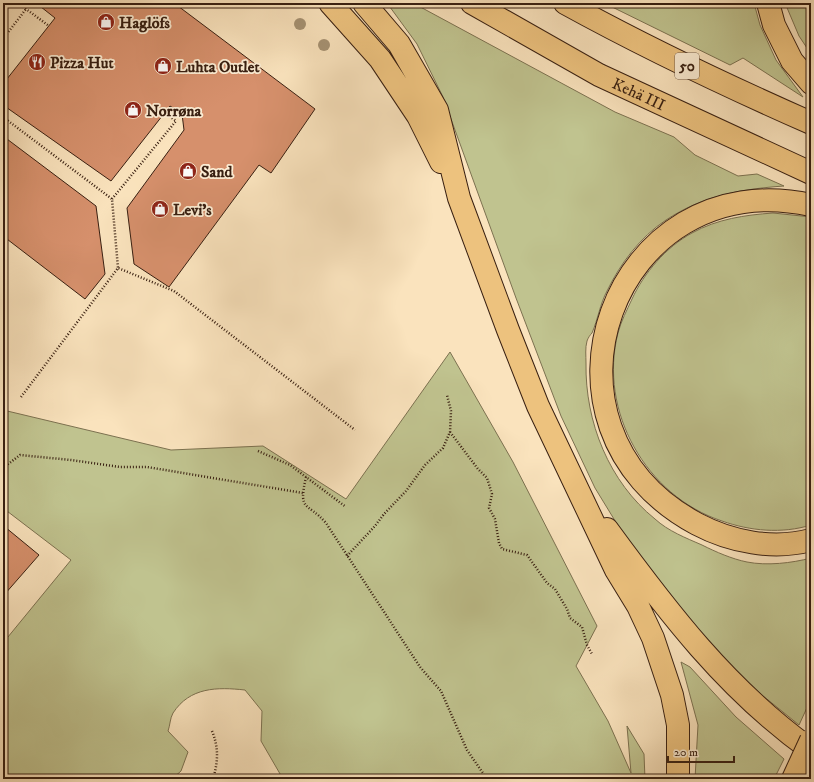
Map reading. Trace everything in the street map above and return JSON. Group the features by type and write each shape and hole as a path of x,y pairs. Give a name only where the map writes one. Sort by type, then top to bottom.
{"highway":[{"path":"330,3 384,65 418,116 459,198 538,406 572,481 616,570 641,612 653,638 672,695 678,725 678,779"},
{"path":"364,3 399,44 437,110 459,198"},
{"name":"Kehä III","path":"472,3 599,75 811,173"},
{"name":"50","path":"566,3 620,33 707,76 811,123"},
{"path":"768,3 774,25 792,61 811,83"},
{"path":"811,205 796,202 763,200 729,204 698,215 671,231 653,247 618,296 607,328 601,358 601,386 608,422 620,451 637,476 658,497 682,516 712,532 745,542 775,544 811,540"},
{"path":"572,481 688,635 750,701 811,750"},
{"path":"793,779 811,740"}],"path":[{"path":"18,3 49,26"},
{"path":"3,40 26,9"},
{"path":"20,397 118,268 112,199 176,121 165,113"},
{"path":"3,117 112,199"},
{"path":"118,268 174,291 355,430"},
{"path":"347,556 406,491 425,465 443,448 450,432 451,410 447,395"},
{"path":"450,432 478,469 487,478 492,494 489,508 495,520 499,543 502,549 527,555 547,583 556,589 570,618 582,627 587,645 592,654"},
{"path":"258,451 290,465 346,506"},
{"path":"3,468 20,455 120,467 147,467 303,493"},
{"path":"306,477 302,498 307,508 320,516 326,523 407,644 420,667 441,691 467,750 487,779"},
{"path":"212,731 218,745 217,765 213,779"}],"green space":[{"path":"387,3 413,3 615,112 674,137 695,155 738,176 757,174 784,186 752,189 708,199 666,220 648,234 625,261 612,281 601,306 592,333 587,341 586,363 590,407 595,429 603,449 613,469 625,487 639,504 655,519 671,531 718,553 741,561 771,564 788,563 811,558 811,699 799,725 757,691 707,642 628,542 595,488 561,416 516,298 443,97 417,44"},
{"path":"604,3 754,3 760,25 776,60 803,97 743,58 730,65"},
{"path":"785,3 811,3 811,54 799,36"},
{"path":"773,213 811,217 811,525 789,530 755,529 722,521 695,509 671,492 650,471 634,447 622,420 615,392 614,362 618,333 626,311 649,270 673,246 682,239 702,228 721,221 752,215"},
{"path":"450,352 513,462 597,626 576,666 608,721 631,773 627,726 644,754 645,779 283,779 261,741 262,711 245,690 214,689 187,698 180,704 171,717 168,731 188,752 181,771 172,779 3,779 3,643 71,560 3,508 3,410 171,450 263,446 346,499"},
{"path":"681,662 690,667 736,717 784,759 774,779 695,779 698,725"}],"building":[{"path":"36,3 174,3 315,109 271,173 259,165 169,287 134,264 127,208 184,130 182,114 170,106 111,181 3,105 3,84 55,18"},
{"path":"3,136 96,206 105,274 85,299 3,236"},
{"path":"5,527 39,555 4,595 3,530"}],"place":[{"name":"Haglöfs","path":"106,22"},
{"name":"Pizza Hut","path":"37,62"},
{"name":"Luhta Outlet","path":"163,66"},
{"name":"Norrøna","path":"133,110"},
{"name":"Sand","path":"188,171"},
{"name":"Levi's","path":"160,209"}]}
